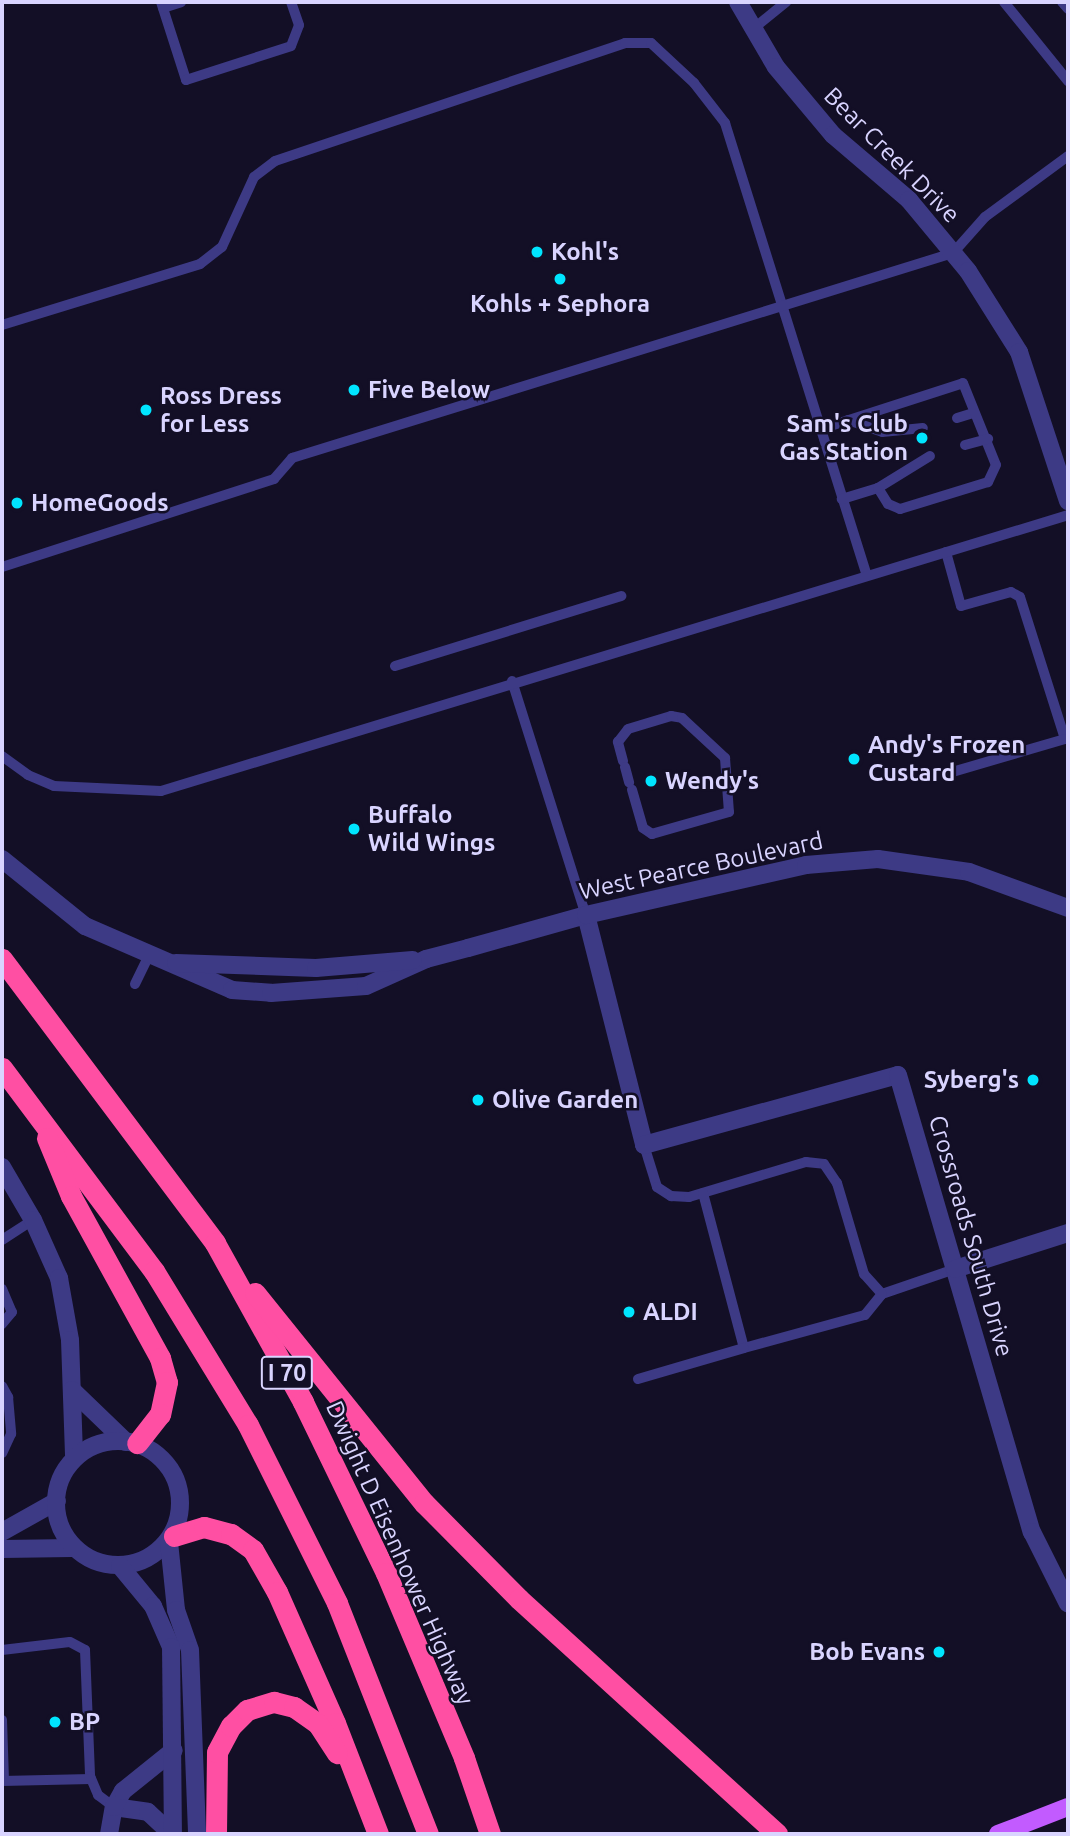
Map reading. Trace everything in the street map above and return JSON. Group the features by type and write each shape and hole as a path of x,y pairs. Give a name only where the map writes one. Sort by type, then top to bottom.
{"highway":[{"name":"Dwight D Eisenhower Highway","path":"2,959 215,1243 303,1402 386,1573 464,1758 490,1834"},
{"name":"I 70","path":"2,1068 34,1107 154,1271 248,1425 337,1603 428,1834"},
{"path":"34,1107 71,1196 160,1358 167,1382 160,1414 131,1442"},
{"path":"215,1243 424,1503 519,1599 772,1832"},
{"path":"172,1539 204,1527 231,1534 253,1550 277,1592 335,1723 378,1834"},
{"path":"216,1834 217,1752 235,1721 267,1703 294,1707 318,1724 362,1798"}],"main road":[{"path":"998,1834 1068,1807"}],"street":[{"name":"Bear Creek Drive","path":"737,2 776,67 832,135 909,200 953,253 1019,352 1068,501"},
{"name":"West Pearce Boulevard","path":"4,861 85,926 156,960 232,990 317,993 366,986 426,959 586,915 806,865 878,859 969,872 1068,906"},
{"path":"586,915 644,1145"},
{"name":"West Pearce Boulevard","path":"156,960 316,968 426,959"},
{"name":"Crossroads South Drive","path":"644,1145 898,1075 1032,1532 1064,1586 1068,1604"},
{"path":"2,1167 33,1220 59,1278 70,1340 74,1457"},
{"path":"955,1269 1068,1233"},
{"path":"72,1390 131,1442 165,1463 176,1480 181,1499 172,1539 176,1610 190,1650 197,1834"},
{"path":"131,1442 95,1444 74,1457 64,1470 57,1501 63,1533 72,1548 97,1563 120,1566 137,1563 172,1539"},
{"path":"2,1532 57,1501"},
{"path":"2,1549 72,1548"},
{"path":"120,1566 153,1606 171,1647 173,1834"},
{"path":"109,1834 114,1807 123,1791 174,1750"},
{"path":"114,1807 148,1812 173,1834"}],"lane":[{"path":"181,2 162,5 186,80 291,46 299,25 291,2"},
{"path":"754,29 786,2"},
{"path":"1004,2 1068,81"},
{"path":"1062,2 1068,9"},
{"path":"2,325 201,264 222,247 254,177 275,161 625,43 651,43 694,83 725,123 867,575"},
{"path":"2,567 274,479 292,458 953,253 985,217 1068,156"},
{"path":"821,429 963,383 973,413 988,439 996,466 988,482 900,509 888,504 878,488"},
{"path":"957,418 973,413"},
{"path":"848,420 882,432 923,428"},
{"path":"965,445 988,439"},
{"path":"842,499 878,488 930,456"},
{"path":"2,756 28,775 54,786 161,791 512,681 1068,515"},
{"path":"946,552 961,606 1011,592 1020,597 1065,739 952,772"},
{"path":"395,666 621,596"},
{"path":"512,681 586,915"},
{"path":"671,716 682,718 725,758 729,812 652,835 643,828 624,764 618,741 628,729 671,716"},
{"path":"135,984 156,960"},
{"path":"644,1145 657,1187 664,1194 689,1197 806,1162 824,1164 837,1183 864,1274 881,1294"},
{"path":"703,1193 744,1348"},
{"path":"2,1240 33,1220"},
{"path":"638,1378 865,1315 881,1294 955,1269"},
{"path":"2,1289 12,1312 2,1324"},
{"path":"2,1386 11,1434 2,1454"},
{"path":"2,1650 70,1642 85,1650 91,1779 103,1801 114,1807"},
{"path":"2,1720 3,1780 91,1779"}],"place":[{"name":"Kohl's","path":"537,252"},
{"name":"Kohls + Sephora","path":"560,279"},
{"name":"Five Below","path":"354,390"},
{"name":"Ross Dress for Less","path":"146,410"},
{"name":"Sam's Club Gas Station","path":"922,438"},
{"name":"HomeGoods","path":"17,503"},
{"name":"Andy's Frozen Custard","path":"854,759"},
{"name":"Wendy's","path":"651,781"},
{"name":"Buffalo Wild Wings","path":"354,829"},
{"name":"Syberg's","path":"1033,1080"},
{"name":"Olive Garden","path":"478,1100"},
{"name":"ALDI","path":"629,1312"},
{"name":"Bob Evans","path":"939,1652"},
{"name":"BP","path":"55,1722"}]}
